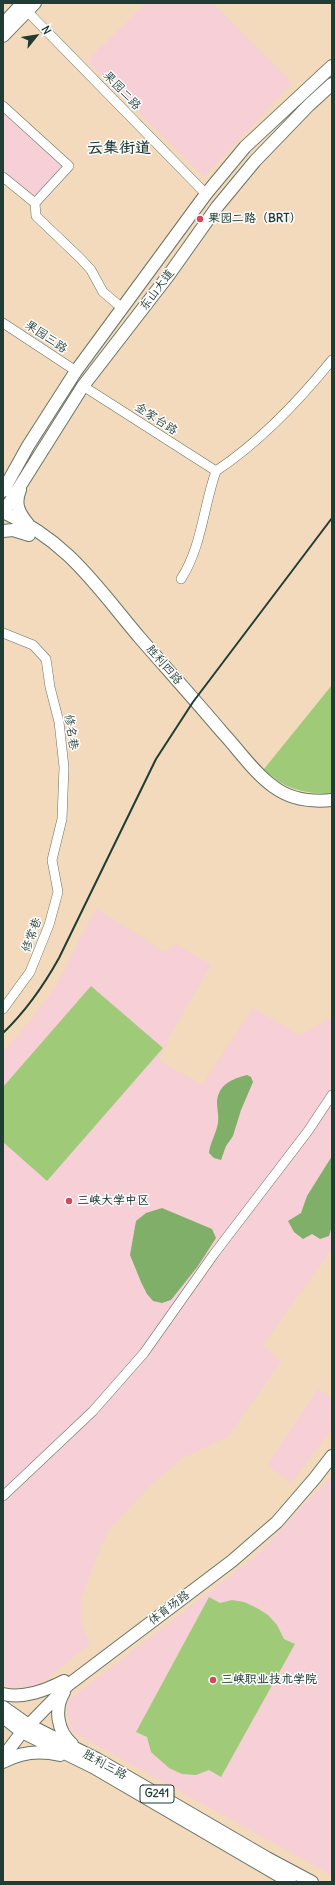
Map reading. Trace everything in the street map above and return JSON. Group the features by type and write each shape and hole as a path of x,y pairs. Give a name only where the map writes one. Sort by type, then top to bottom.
{"main road":[{"path":"3,24 26,6"},
{"path":"3,36 26,6"},
{"name":"东山大道","path":"3,491 28,446 76,371 206,194 245,148 332,66"},
{"name":"东山大道","path":"3,513 83,386 168,276 217,206 250,166 308,105 332,84"},
{"path":"3,483 14,464 28,446"},
{"path":"30,531 17,507 17,498 35,462"},
{"name":"胜利四路","path":"3,513 53,549 79,574 190,704 271,792 292,802 315,805 332,805"},
{"name":"胜利四路","path":"3,521 30,531 57,544 81,566 252,766 274,787 288,795 295,797 309,800 332,800"},
{"path":"3,531 30,531"},
{"name":"体育场路","path":"3,1745 66,1683 220,1564 273,1520 302,1486 332,1446"},
{"name":"体育场路","path":"66,1683 232,1561 277,1522 332,1456"},
{"path":"3,1694 22,1695 35,1693 66,1683"},
{"path":"66,1683 60,1700 58,1711 59,1720 61,1730 77,1754"},
{"name":"胜利三路","path":"3,1706 23,1727"},
{"name":"胜利三路","path":"3,1718 77,1754 312,1882"},
{"name":"体育场路","path":"3,1757 23,1727"},
{"path":"3,1762 25,1753 41,1752 77,1754"},
{"name":"胜利三路","path":"77,1754 290,1882"}],"street":[{"name":"果园二路","path":"26,6 206,194"},
{"path":"3,106 69,166 35,203"},
{"path":"3,177 35,203 36,216 82,259 91,270 103,292 122,308"},
{"name":"果园三路","path":"3,323 76,371"},
{"path":"181,579 190,564 198,543 216,471 259,439 294,404 332,360"},
{"name":"金家台路","path":"83,386 216,471"},
{"name":"修名巷","path":"3,633 33,645 46,658 50,687 59,722 64,767 62,819 52,860"},
{"name":"修常巷","path":"3,1010 30,972 49,925 58,892 52,860"},
{"path":"3,1496 92,1411 144,1353 214,1254 262,1193 332,1095"}],"shaded area":[{"path":"146,3 213,3 292,83 204,177 87,61"},
{"path":"3,111 66,166 34,202 3,175"},
{"path":"96,908 165,952 176,944 211,965 169,1038 159,1060 202,1085 253,1008 300,1035 332,1017 332,1249 263,1345 281,1362 228,1437 184,1457 152,1484 109,1530 97,1556 81,1600 81,1623 90,1644 36,1687 12,1688 3,1684 3,1053 56,986"},
{"path":"318,1389 332,1397 332,1429 291,1483 267,1465"},
{"name":"三峡职业技术学院","path":"332,1475 332,1875 71,1731 66,1702 255,1557"}],"green space":[{"path":"332,685 332,794 312,793 287,786 279,782 264,769"},
{"path":"91,986 163,1048 47,1181 3,1142 3,1087"},
{"path":"247,1075 251,1077 253,1082 241,1110 233,1136 226,1146 221,1160 214,1158 209,1153 218,1123 218,1095 223,1086 227,1083 236,1078"},
{"path":"332,1156 332,1226 329,1236 320,1239 312,1234 303,1239 294,1232 288,1221 301,1213 307,1196"},
{"path":"162,1208 212,1229 216,1238 198,1266 171,1300 162,1303 153,1301 147,1294 130,1255 136,1221 146,1213"},
{"path":"209,1597 220,1603 232,1600 244,1602 257,1608 268,1615 277,1625 284,1639 295,1644 221,1777 209,1770 196,1775 182,1774 169,1768 151,1752 147,1737 136,1732"}],"railway":[{"path":"3,1033 34,997 59,958 156,759 193,702 332,518"}],"place":[{"name":"果园二路（BRT）","path":"200,219"},
{"name":"三峡大学中区","path":"69,1201"},
{"name":"三峡职业技术学院","path":"213,1680"}],"district":[{"name":"云集街道","path":"119,148"}]}
